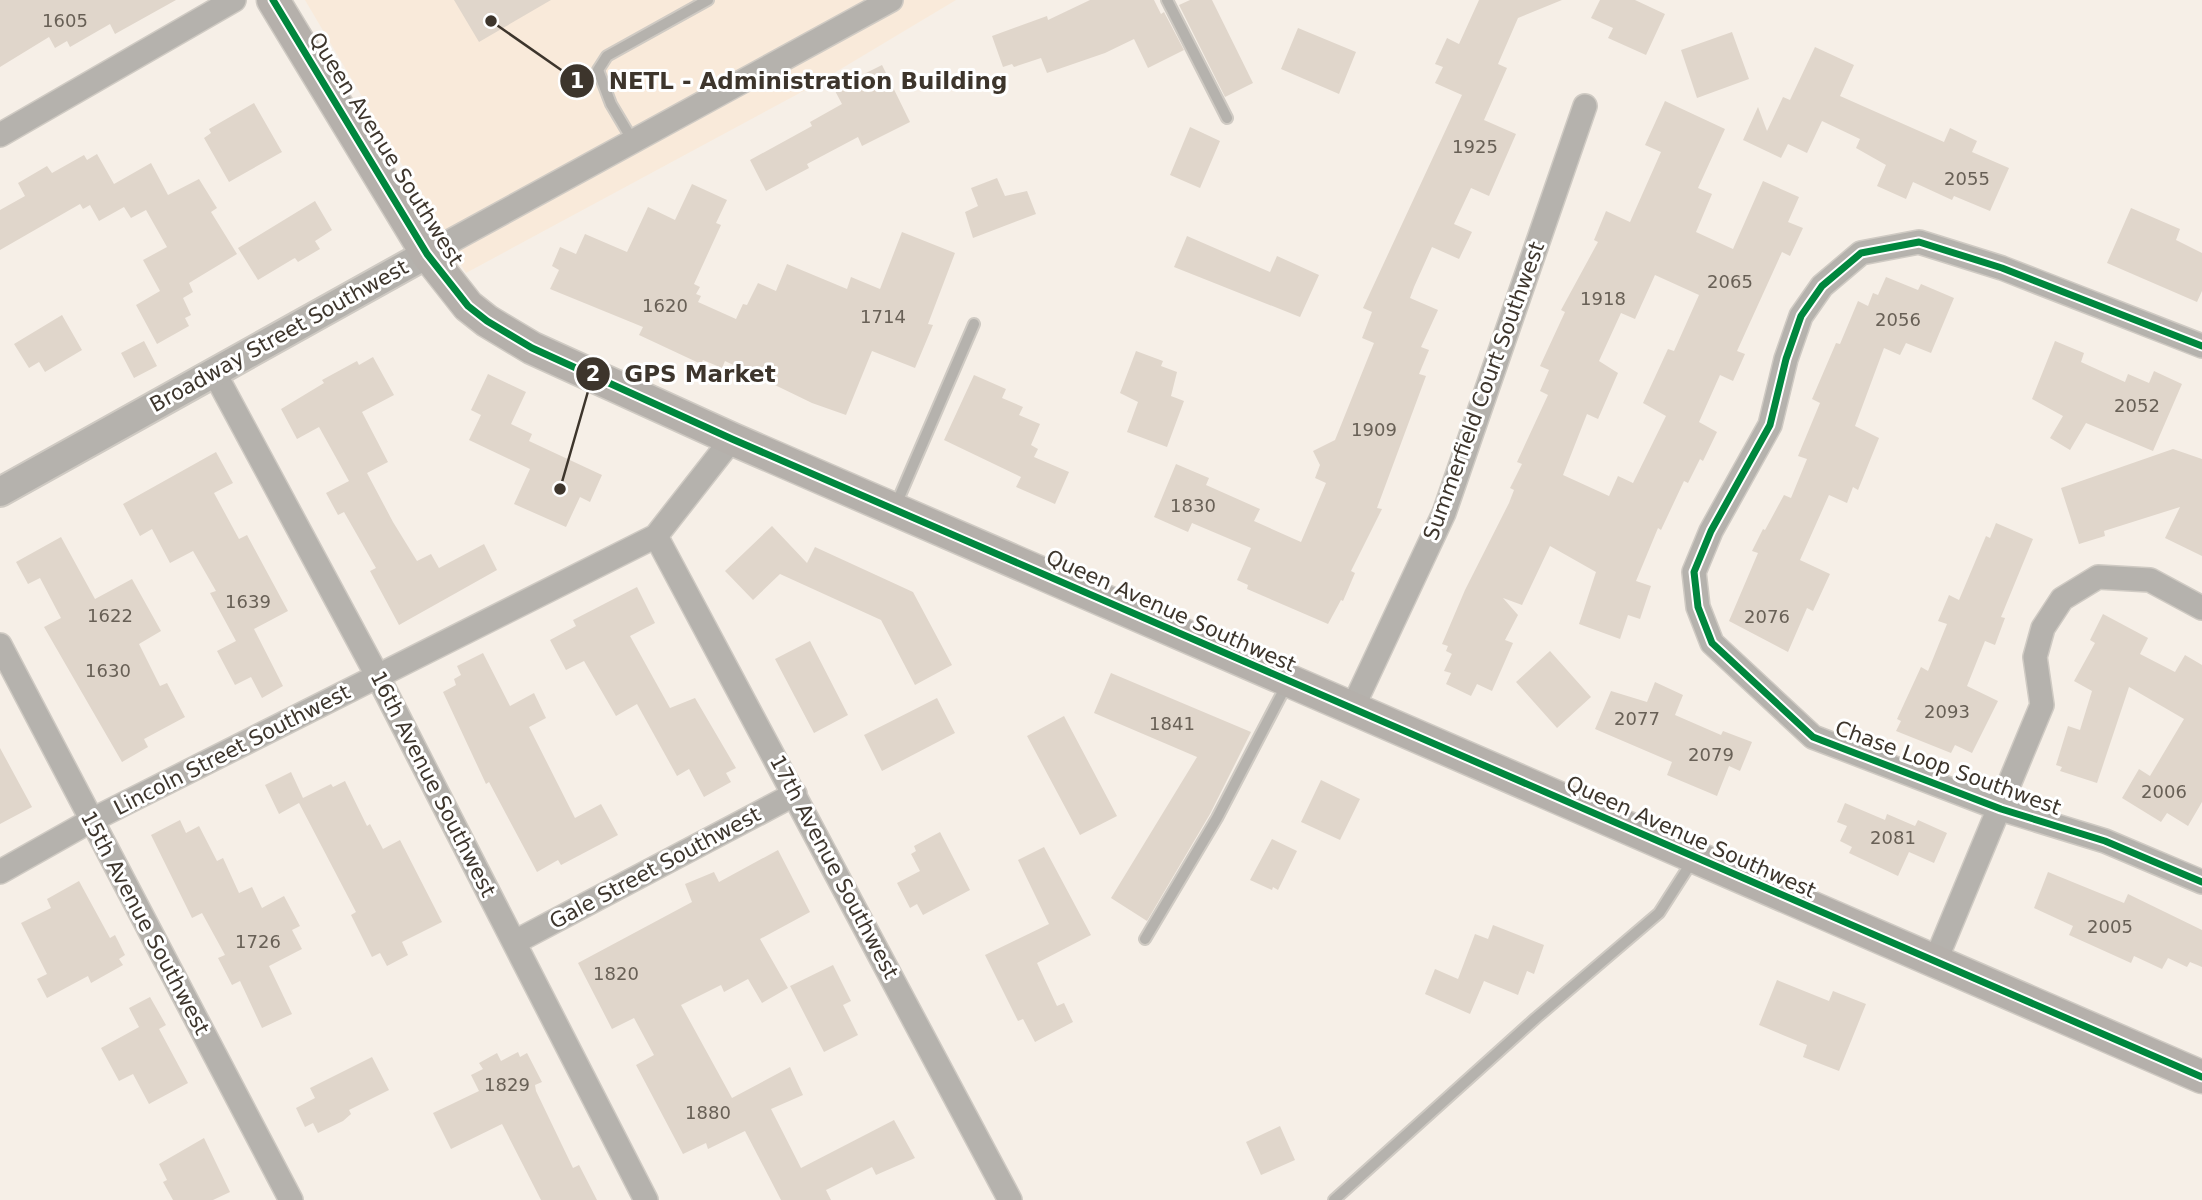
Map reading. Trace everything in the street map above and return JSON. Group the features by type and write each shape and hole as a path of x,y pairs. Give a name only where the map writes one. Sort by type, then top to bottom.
{"main road":[{"name":"Queen Avenue Southwest","path":"273,0 427,254 468,306 509,336 732,439 2202,1077"}],"street":[{"path":"0,135 234,0"},
{"name":"Broadway Street Southwest","path":"0,492 891,0"},
{"name":"Summerfield Court Southwest","path":"1352,709 1444,513 1584,106"},
{"name":"Chase Loop Southwest","path":"2202,346 2002,268 1919,242 1861,253 1822,286 1801,316 1786,359 1770,425 1711,531 1695,572 1698,607 1712,643 1813,737 2001,809 2105,841 2202,883"},
{"name":"16th Avenue Southwest","path":"214,372 378,677 646,1200"},
{"name":"Lincoln Street Southwest","path":"0,872 92,820 656,536 732,439"},
{"name":"17th Avenue Southwest","path":"656,536 1010,1200"},
{"path":"1935,962 2001,809 2042,705 2035,657 2043,628 2062,599 2098,577 2150,580 2202,608"},
{"name":"15th Avenue Southwest","path":"0,645 290,1200"},
{"name":"Gale Street Southwest","path":"515,942 795,794"}],"lane":[{"path":"633,141 611,104 598,70 607,57 708,0"},
{"path":"1167,0 1227,118"},
{"path":"894,509 974,324"},
{"path":"1145,939 1217,818 1289,681"},
{"path":"1334,1200 1536,1018 1659,913 1695,858"}],"shaded area":[{"path":"305,0 956,0 809,88 466,273"}],"building":[{"path":"0,0 176,0 115,34 110,24 70,47 67,41 55,48 49,37 0,67"},
{"path":"454,0 551,0 479,42"},
{"path":"1090,0 1154,0 1161,14 1164,12 1184,50 1148,68 1134,39 1105,53 1047,73 1041,58 1014,67 1012,64 1003,67 992,36 1047,16 1048,20"},
{"path":"1190,0 1212,0 1253,83 1225,97 1179,5"},
{"path":"1479,0 1562,0 1518,18 1498,64 1507,68 1484,120 1516,134 1489,196 1471,188 1454,224 1472,232 1459,259 1432,247 1414,287 1410,298 1438,310 1421,347 1429,350 1419,374 1426,376 1377,508 1382,509 1351,571 1355,573 1343,601 1341,600 1328,624 1247,589 1248,585 1237,580 1251,548 1192,523 1188,532 1154,517 1176,464 1209,478 1206,485 1260,509 1254,521 1301,542 1326,483 1315,478 1320,465 1313,451 1335,440 1374,343 1362,338 1372,312 1363,308 1462,95 1435,83 1443,67 1435,64 1447,38 1459,44"},
{"path":"1600,0 1635,0 1665,14 1646,55 1608,38 1613,28 1591,18"},
{"path":"1298,28 1356,52 1339,94 1281,69"},
{"path":"1732,32 1749,79 1697,98 1681,50"},
{"path":"1815,47 1854,65 1840,96 1944,142 1950,128 1977,141 1972,152 2009,168 1990,211 1954,196 1952,200 1913,182 1906,199 1877,186 1886,165 1856,148 1860,139 1822,121 1807,153 1788,144 1781,158 1743,140 1758,107 1767,131 1783,97 1790,100"},
{"path":"882,65 910,122 862,146 858,137 807,164 809,168 766,191 750,160 812,126 810,122 842,104 834,89"},
{"path":"1665,101 1725,129 1698,188 1712,194 1696,232 1733,249 1763,181 1799,197 1788,222 1803,228 1790,256 1782,252 1737,351 1745,354 1733,381 1720,375 1699,422 1717,432 1703,461 1700,459 1688,483 1684,481 1661,530 1658,528 1636,581 1651,586 1640,619 1628,615 1620,639 1579,624 1596,572 1550,546 1522,605 1503,598 1518,615 1505,640 1513,643 1492,691 1477,684 1471,696 1446,684 1451,673 1444,671 1452,654 1446,651 1448,646 1442,644 1465,590 1509,503 1514,490 1510,488 1522,464 1517,462 1548,395 1540,391 1549,370 1540,366 1565,312 1561,310 1598,242 1594,240 1606,211 1630,222 1661,152 1645,145","holes":["1655,275 1699,295 1674,351 1668,349 1643,403 1666,416 1633,483 1618,476 1609,496 1563,475 1587,414 1598,419 1618,373 1599,361 1621,313 1635,319"]},
{"path":"254,103 282,152 229,182 204,138 211,133 209,129"},
{"path":"1190,127 1220,141 1200,188 1170,175"},
{"path":"97,154 114,184 151,163 168,195 199,179 217,208 211,212 237,254 189,283 193,292 183,298 191,315 185,318 189,326 157,344 136,305 160,291 143,260 167,247 146,210 131,218 124,207 99,221 90,205 83,209 80,204 0,250 0,210 25,196 18,183 47,166 52,173 84,155 87,160"},
{"path":"997,178 1005,196 1027,191 1036,214 973,238 965,212 978,206 971,188"},
{"path":"692,184 727,200 716,223 721,225 694,284 700,287 696,294 701,296 698,302 736,319 758,283 776,291 787,264 847,289 851,277 880,289 902,232 955,253 928,324 933,325 915,368 872,351 846,415 812,403 725,361 722,368 703,360 701,364 639,335 643,327 550,289 559,270 552,266 560,247 576,254 585,234 627,252 648,207 675,220"},
{"path":"315,201 332,230 315,241 320,249 298,262 293,259 258,280 238,248"},
{"path":"2131,208 2180,229 2176,240 2202,253 2202,291 2197,302 2107,263"},
{"path":"1187,236 1270,272 1277,256 1319,275 1300,317 1174,267"},
{"path":"1886,277 1918,290 1921,284 1954,298 1931,353 1906,343 1900,355 1884,348 1855,426 1879,438 1858,490 1853,487 1847,503 1829,495 1800,560 1830,574 1813,611 1807,608 1788,652 1729,621 1758,553 1752,551 1784,495 1791,498 1807,459 1798,456 1820,403 1812,399 1836,343 1840,344 1858,301 1868,306 1873,293 1878,295"},
{"path":"62,315 82,350 45,372 39,362 29,368 14,344"},
{"path":"144,341 157,366 134,378 121,353"},
{"path":"2055,341 2084,353 2081,362 2125,382 2128,374 2149,383 2154,371 2182,384 2153,451 2086,423 2070,450 2050,438 2063,416 2032,399"},
{"path":"1136,351 1163,361 1161,366 1177,372 1171,396 1184,401 1167,447 1127,432 1138,402 1120,393"},
{"path":"373,357 394,395 362,412 388,462 367,473 393,522 417,561 431,554 439,568 484,544 497,570 399,625 370,571 376,568 344,512 338,515 326,493 349,481 319,427 297,439 281,409 324,383 322,380 357,361 359,365"},
{"path":"488,374 526,392 511,424 532,434 529,441 602,475 590,502 580,497 566,527 514,504 530,469 469,440 481,415 471,410"},
{"path":"974,375 1006,389 1002,398 1023,407 1019,415 1040,424 1031,445 1038,449 1034,457 1069,472 1055,504 1016,487 1021,477 944,440"},
{"path":"2173,449 2202,459 2202,556 2165,538 2180,507 2104,531 2105,536 2079,544 2061,488"},
{"path":"216,452 233,483 214,493 239,539 247,535 288,611 254,629 283,686 262,698 251,677 235,685 217,651 236,641 210,593 216,591 193,551 170,563 152,529 140,536 123,504"},
{"path":"1996,523 2033,539 2001,617 2005,618 1995,645 1985,641 1967,686 1998,701 1972,753 1955,745 1951,753 1896,731 1901,721 1897,719 1921,667 1928,671 1947,624 1938,621 1949,595 1959,600 1986,536 1990,538"},
{"path":"772,526 807,563 815,547 913,592 952,665 915,685 881,620 780,574 753,600 725,571"},
{"path":"61,537 95,599 132,579 161,631 139,644 160,686 167,683 185,717 144,739 148,747 122,762 44,627 61,618 40,578 28,584 16,562"},
{"path":"637,587 655,623 630,636 670,708 695,698 736,768 726,773 731,782 704,797 689,769 677,776 637,704 616,716 584,661 566,670 550,640 576,626 573,620"},
{"path":"2103,614 2148,638 2140,654 2175,672 2185,655 2202,665 2202,802 2188,826 2167,813 2161,822 2122,798 2139,769 2150,776 2184,719 2129,687 2097,783 2060,771 2062,767 2056,765 2068,726 2080,730 2092,691 2074,681 2095,643 2090,640"},
{"path":"810,641 848,715 814,733 775,659"},
{"path":"1550,651 1591,697 1557,728 1516,682"},
{"path":"483,653 510,706 534,693 546,718 529,727 575,818 601,804 618,835 561,865 558,860 537,872 489,782 486,784 443,692 456,685 454,679 461,675 457,666"},
{"path":"1111,673 1251,732 1210,814 1147,921 1111,898 1197,757 1094,713"},
{"path":"1655,682 1683,695 1675,715 1721,735 1723,731 1752,742 1740,771 1729,766 1717,796 1667,775 1672,762 1595,729 1611,691 1647,702"},
{"path":"937,698 955,733 882,771 864,735"},
{"path":"1064,716 1117,816 1080,835 1027,736"},
{"path":"0,748 32,807 0,824"},
{"path":"291,772 303,798 331,784 333,787 345,781 367,826 370,824 383,849 400,840 442,922 402,942 408,955 387,966 380,953 372,957 351,915 356,912 299,803 279,814 265,785"},
{"path":"1321,780 1360,799 1340,840 1301,822"},
{"path":"1845,803 1885,820 1887,814 1915,826 1918,820 1947,833 1934,863 1909,852 1898,876 1849,853 1852,847 1840,841 1847,826 1837,822"},
{"path":"180,820 186,833 199,826 217,861 223,858 239,893 252,887 262,908 284,896 300,926 292,930 302,949 269,966 292,1014 262,1028 240,981 232,985 218,958 225,955 202,913 192,918 151,835"},
{"path":"940,832 970,890 923,915 917,904 910,908 897,883 920,871 911,854 916,851 914,846"},
{"path":"1272,839 1297,851 1278,890 1250,880"},
{"path":"1044,847 1091,935 1037,963 1057,1006 1064,1003 1073,1022 1035,1042 1023,1019 1018,1021 985,955 1049,924 1018,860"},
{"path":"778,850 810,912 760,939 788,988 762,1003 748,979 724,992 721,985 681,1005 732,1098 790,1067 803,1095 771,1109 801,1168 894,1120 915,1158 876,1175 872,1167 826,1190 831,1200 781,1200 745,1131 708,1149 706,1143 683,1154 636,1065 654,1055 634,1018 612,1029 578,963 692,902 685,884 714,872 719,882"},
{"path":"2048,872 2124,903 2128,894 2202,930 2202,967 2190,962 2187,967 2168,958 2162,969 2134,956 2131,963 2069,935 2073,926 2034,908"},
{"path":"79,881 110,938 115,935 125,955 119,959 123,965 91,983 88,976 47,998 37,979 47,974 21,923 51,908 47,899"},
{"path":"1493,925 1544,945 1534,974 1527,971 1518,995 1484,981 1470,1014 1425,994 1435,969 1458,979 1475,934 1488,939"},
{"path":"833,965 851,1001 843,1005 858,1035 824,1052 790,986"},
{"path":"1777,980 1829,1001 1833,991 1866,1004 1839,1071 1803,1057 1807,1045 1759,1025"},
{"path":"150,997 166,1025 159,1029 188,1083 149,1104 133,1074 119,1081 101,1048 139,1027 129,1008"},
{"path":"518,1052 520,1057 527,1053 542,1082 535,1085 536,1091 573,1168 579,1165 597,1200 541,1200 502,1124 451,1149 433,1113 479,1091 471,1075 483,1069 479,1063 497,1053 501,1061"},
{"path":"372,1057 389,1090 349,1110 351,1114 343,1121 318,1133 313,1123 305,1127 296,1108 315,1098 310,1088"},
{"path":"1280,1126 1295,1160 1261,1175 1246,1142"},
{"path":"204,1138 230,1192 213,1200 173,1200 163,1182 167,1180 159,1164"}],"cycle path":[{"path":"273,0 427,254 468,306 487,321 532,348 732,439 2202,1077"},
{"path":"2202,346 2002,268 1919,242 1861,253 1822,286 1801,316 1786,359 1770,425 1711,531 1694,572 1698,607 1712,643 1813,737 2001,809 2105,841 2202,882"}],"place":[{"name":"NETL - Administration Building","path":"491,21"},
{"name":"GPS Market","path":"560,489"}]}
